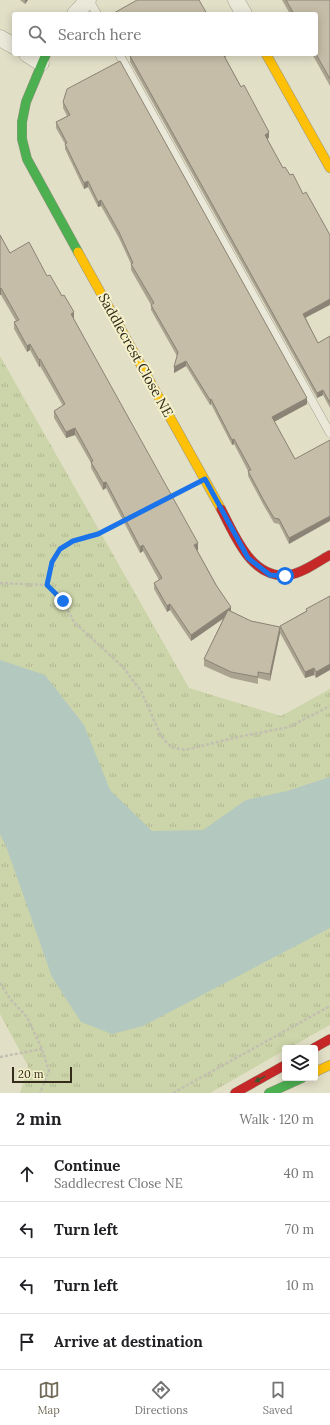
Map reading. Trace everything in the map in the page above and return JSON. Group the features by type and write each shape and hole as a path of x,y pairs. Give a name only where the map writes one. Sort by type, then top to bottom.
{"street":[{"path":"77,12 88,0"},
{"path":"236,0 243,12"},
{"path":"0,38 12,45"},
{"path":"267,56 330,168"},
{"name":"Saddlecrest Close NE","path":"44,58 31,87 22,125 22,144 27,159 248,558 270,575 285,576 299,572 330,555"},
{"path":"318,1046 330,1039"},
{"path":"318,1071 330,1065"},
{"path":"235,1093 282,1067"},
{"path":"269,1093 295,1081"}],"lane":[{"path":"88,0 96,12"},
{"path":"120,56 330,433"}],"path":[{"path":"165,500 205,479"},
{"path":"47,585 52,562 60,549 73,541 98,534 131,517"},
{"path":"0,583 47,585 63,601 74,622 123,667 141,691 161,736 171,747 184,750 238,736 289,727 330,706"},
{"path":"0,982 11,1000 27,1017 42,1049 49,1071 40,1093"},
{"path":"173,1093 330,1006"},
{"path":"0,1057 42,1049"}],"green space":[{"path":"0,356 189,688 281,716 330,689 330,1025 294,1045 282,1045 282,1052 210,1093 20,1093 28,1066 0,1014"}],"shaded area":[{"path":"0,660 45,675 84,725 110,790 152,831 203,830 246,800 287,791 330,777 330,928 143,1026 112,1034 81,1022 52,977 6,846 0,834"}],"building":[{"path":"137,0 199,0 206,12 116,12"},
{"path":"286,0 330,0 330,79 317,56 318,12 293,12"},
{"path":"130,56 224,56 241,87 244,85 269,132 265,135 283,168 285,167 290,175 293,174 303,194 306,192 330,235 330,299 303,314 318,343 330,336 330,403 323,390 317,393"},
{"path":"120,61 307,398 272,417 295,459 330,440 330,516 289,538 279,519 274,518 264,501 248,471 251,470 234,439 232,440 211,399 210,400 186,361 174,367 178,352 151,305 154,303 131,264 133,263 119,232 101,200 98,202 88,181 84,183 65,144 67,143 56,122 70,115 63,102 67,89"},
{"path":"0,235 10,253 29,242 47,276 50,275 62,296 64,295 74,312 71,314 198,543 194,545 216,585 231,607 191,635 170,604 167,606 154,583 162,578 143,545 140,547 106,482 103,483 91,462 93,461 75,428 66,432 54,411 65,404 40,359 39,360 30,344 27,346 14,322 19,320 1,288 0,289"},
{"path":"330,596 330,664 316,672 314,668 305,672 280,626 307,611 306,609"},
{"path":"228,610 251,621 280,627 270,674 258,672 258,677 231,672 204,659"}],"traffic: fast":[{"path":"45,56 26,102 22,122 22,139 27,159 78,252"},
{"path":"269,1093 295,1081"}],"traffic: slow":[{"path":"267,56 330,168"},
{"path":"78,252 221,509"},
{"path":"318,1071 330,1065"}],"traffic: jam":[{"path":"221,509 246,554 254,563 264,570 276,575 294,574 305,570 330,555"},
{"path":"318,1046 330,1039"},
{"path":"235,1093 282,1067"}],"route":[{"path":"63,601 47,585 52,562 60,549 73,541 98,534 205,479 248,558 270,575 285,576"}]}
